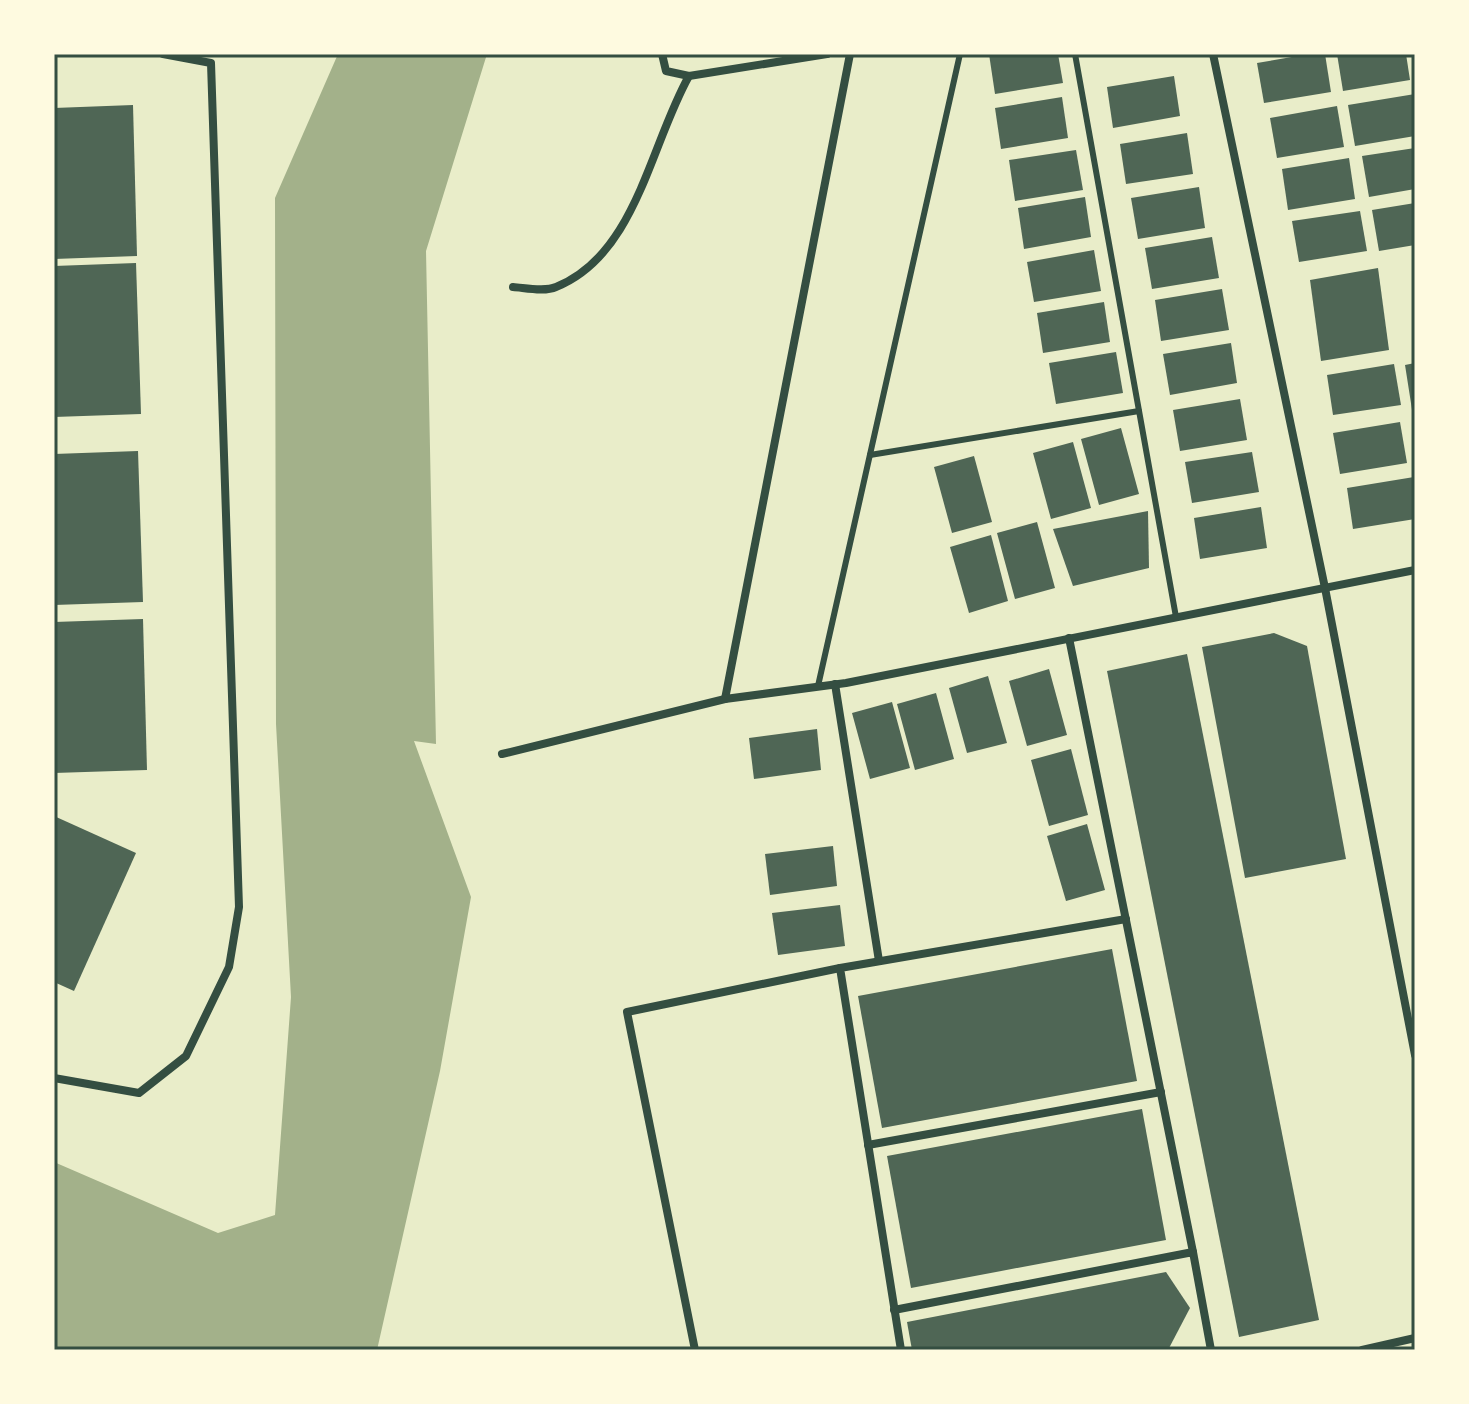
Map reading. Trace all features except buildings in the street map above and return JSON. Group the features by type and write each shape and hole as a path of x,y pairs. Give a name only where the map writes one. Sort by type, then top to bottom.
{"street":[{"path":"54,1078 139,1093 186,1056 229,967 239,907 211,63 163,54"},
{"path":"662,54 666,71 689,76 799,56 827,54"},
{"path":"725,699 850,54"},
{"path":"1213,54 1325,588 1415,1055"},
{"path":"513,287 554,289 595,264 615,242 689,76"},
{"path":"502,754 725,699 835,684 1415,570"},
{"path":"1069,638 1211,1350"},
{"path":"835,684 879,961"},
{"path":"695,1350 627,1012 840,968 1126,919"},
{"path":"840,968 901,1350"},
{"path":"868,1145 1161,1092"},
{"path":"894,1310 1193,1252"},
{"path":"1362,1350 1415,1338"}],"lane":[{"path":"818,686 960,54"},
{"path":"1075,54 1176,617"},
{"path":"870,455 1139,411"}],"shaded area":[{"path":"338,54 487,54 426,251 436,744 414,741 471,897 440,1071 377,1350 54,1350 54,1162 218,1233 275,1215 291,997 276,724 275,198"}]}
